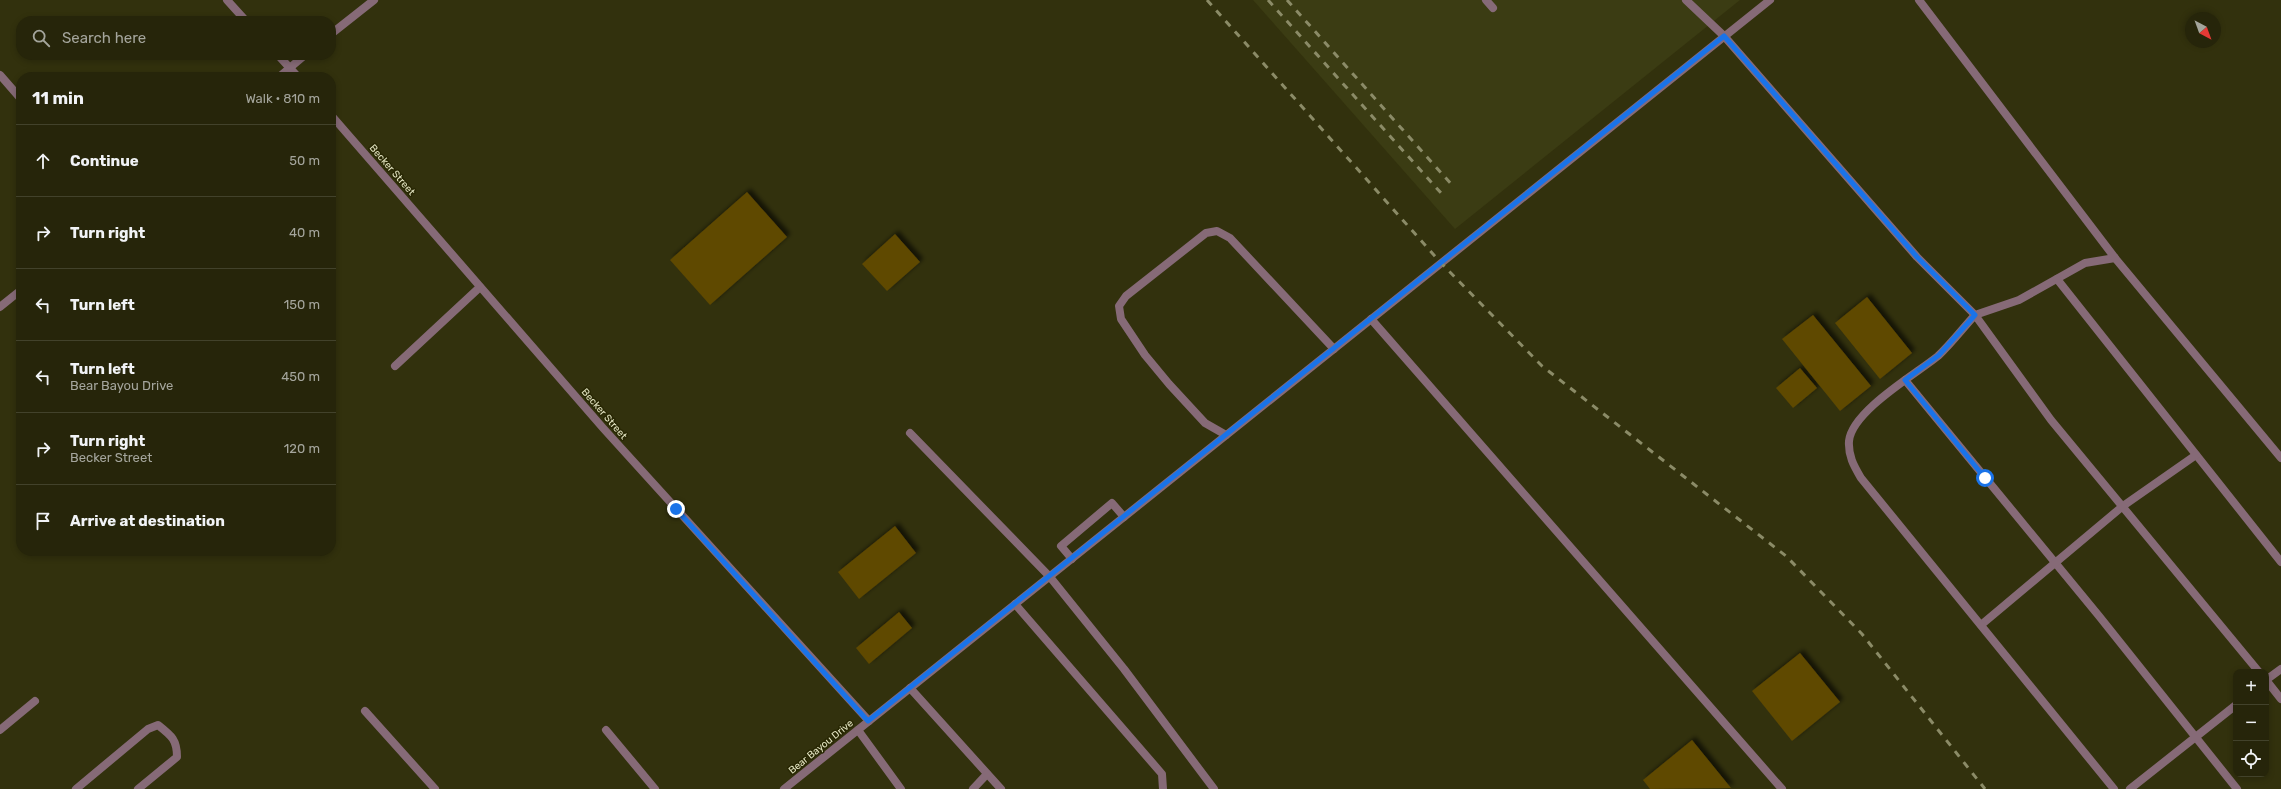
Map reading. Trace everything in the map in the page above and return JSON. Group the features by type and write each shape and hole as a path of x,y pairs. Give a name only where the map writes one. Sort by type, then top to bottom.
{"street":[{"path":"227,0 241,16"},
{"path":"336,30 374,0"},
{"path":"1486,0 1493,8"},
{"path":"1686,0 1724,36 1917,257 1975,315 2051,420 2257,669"},
{"name":"Bear Bayou Drive","path":"784,789 1770,0"},
{"path":"1919,0 2115,258 2281,458"},
{"path":"283,60 294,72"},
{"path":"285,72 299,60"},
{"path":"0,75 16,93"},
{"name":"Becker Street","path":"336,121 612,438 868,721"},
{"path":"1226,435 1205,424 1145,355 1122,319 1119,306 1126,296 1206,233 1217,231 1230,238 1334,349"},
{"path":"2114,789 1861,478 1850,458 1849,440 1860,420 1880,399 1939,355 1975,315 2019,300 2085,263 2115,258"},
{"path":"2057,279 2281,562"},
{"path":"395,366 480,287"},
{"path":"0,307 16,294"},
{"path":"1371,319 1782,789"},
{"path":"1905,380 2237,789"},
{"path":"910,434 1050,576 1124,669 1214,789"},
{"path":"1981,625 2123,506 2196,455"},
{"path":"1072,559 1061,546 1112,503 1124,517"},
{"path":"1016,604 1162,774 1163,789"},
{"path":"2269,678 2281,669"},
{"path":"2269,684 2281,699"},
{"path":"910,688 1001,789"},
{"path":"0,730 35,701"},
{"path":"2130,789 2235,705"},
{"path":"365,711 435,789"},
{"path":"76,789 148,729 158,725 168,733 176,744 176,757 138,789"},
{"path":"606,730 654,789"},
{"path":"858,730 902,789"},
{"path":"973,789 987,774"}],"shaded area":[{"path":"1253,0 1740,0 1455,229"}],"building":[{"path":"747,192 787,237 710,305 670,260"},
{"path":"895,234 920,262 887,291 862,264"},
{"path":"1867,297 1912,353 1880,379 1835,323"},
{"path":"1813,315 1871,386 1840,411 1782,339"},
{"path":"1800,368 1817,388 1793,408 1776,388"},
{"path":"895,526 916,553 859,599 838,572"},
{"path":"899,612 912,628 869,664 856,648"},
{"path":"1800,653 1840,702 1792,741 1752,691"},
{"path":"1692,740 1731,788 1650,789 1643,780"}],"railway":[{"path":"1207,0 1441,263 1542,366 1786,556 1862,634 1985,789"},
{"path":"1268,0 1441,193"},
{"path":"1287,0 1452,185"}],"route":[{"path":"676,509 868,721 1724,36 1917,257 1975,315 1939,355 1905,380 1985,478"}]}
